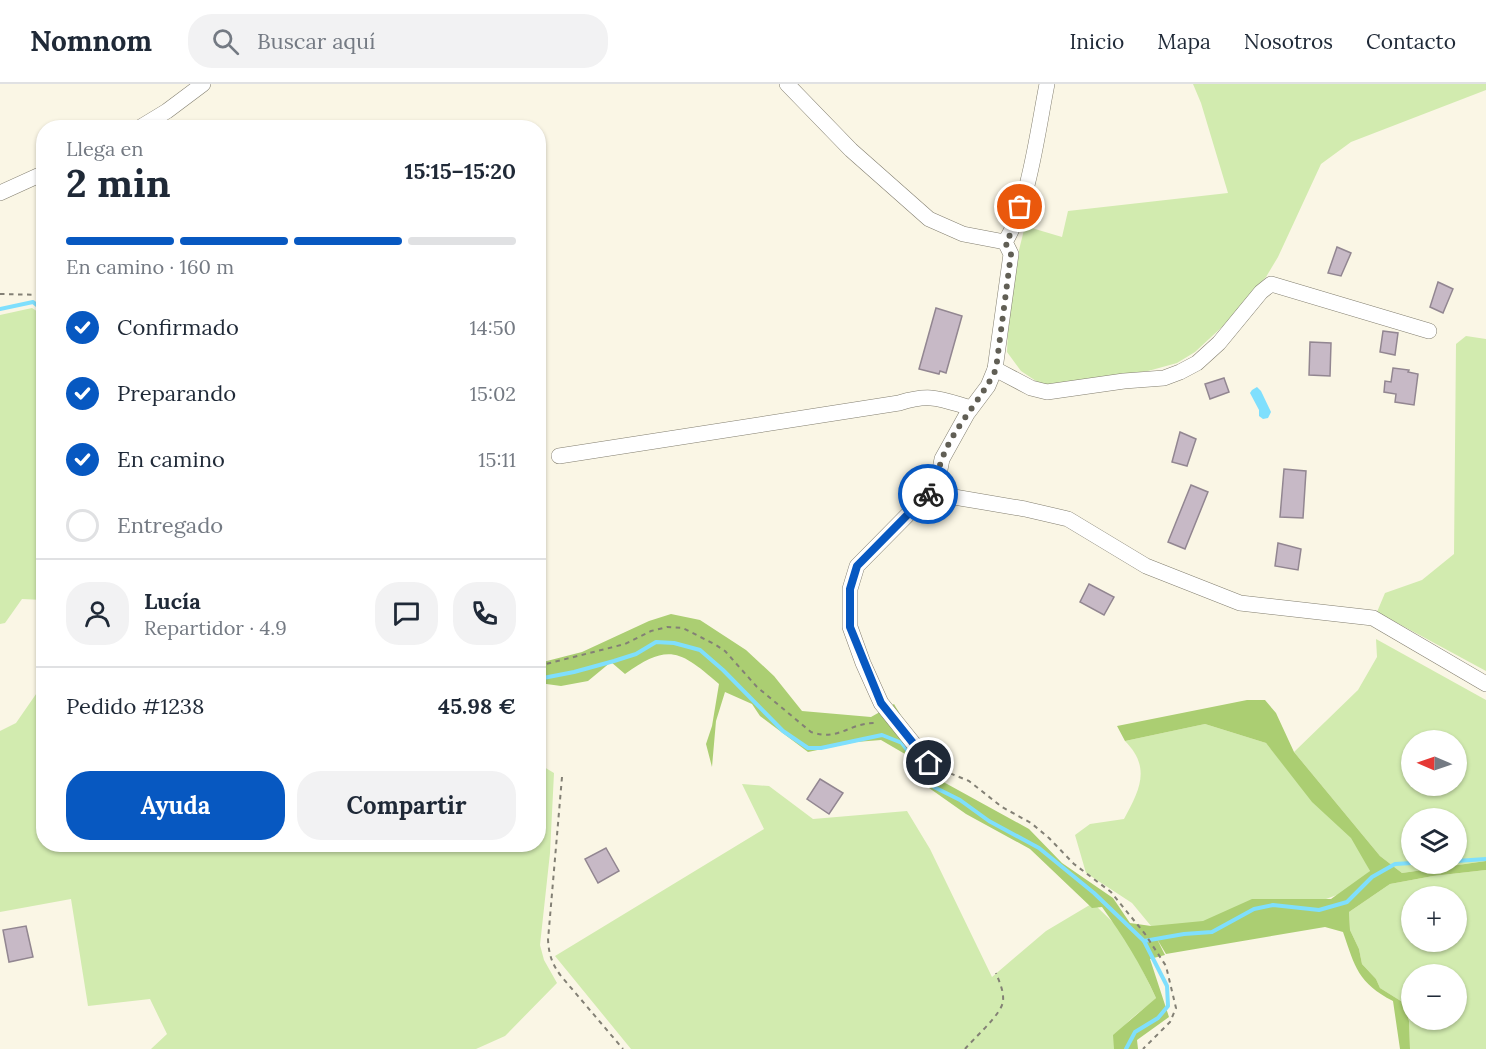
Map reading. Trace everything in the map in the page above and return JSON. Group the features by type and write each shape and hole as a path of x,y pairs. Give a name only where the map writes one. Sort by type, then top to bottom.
{"street":[{"path":"153,120 204,84"},
{"path":"787,84 851,150 929,219 963,234 1005,242"},
{"path":"1005,242 1015,228 1031,167 1047,84"},
{"path":"0,193 36,176"},
{"path":"929,763 881,703 850,627 850,589 857,566 937,485 942,459 971,408 988,386 996,369 1011,254 1005,242"},
{"path":"996,369 1031,388 1047,392 1164,378 1197,363 1219,343 1270,284 1429,331"},
{"path":"559,456 899,403 918,397 930,396 971,408"},
{"path":"937,485 954,497 1068,519 1146,566 1240,603 1373,618 1486,684"}],"path":[{"path":"0,294 36,295"},
{"path":"546,664 625,644 651,631 668,627 683,628 725,651 757,687 811,732 819,735 834,735 856,724 896,724"},
{"path":"929,763 969,781 1002,807 1031,823 1074,864 1111,892 1145,934 1166,966 1176,1008 1170,1022 1143,1049"},
{"path":"562,777 548,940 549,953 552,964 561,976 623,1049"},
{"path":"965,1049 999,1011 1003,1002 1002,988 996,973"}],"green space":[{"path":"1193,84 1486,84 1486,90 1351,142 1321,164 1278,257 1266,277 1223,326 1195,352 1177,363 1148,371 1042,385 1021,371 1007,352 1010,286 1025,226 1062,237 1068,211 1228,193 1201,103"},
{"path":"32,308 36,311 36,600 22,599 5,623 0,624 0,315"},
{"path":"1466,336 1486,339 1486,671 1377,612 1385,593 1422,580 1454,554 1456,344"},
{"path":"671,614 700,620 746,650 774,676 802,711 871,717 894,704 906,724 919,762 938,779 1029,829 1062,863 1113,898 1130,923 1151,926 1203,921 1252,899 1331,899 1370,871 1351,838 1312,802 1266,743 1205,724 1125,741 1117,726 1247,700 1265,700 1276,713 1294,752 1380,856 1401,874 1451,874 1390,884 1349,912 1350,930 1359,949 1362,964 1376,979 1380,988 1401,1001 1401,1030 1409,1030 1410,1049 1400,1049 1393,1001 1372,988 1359,973 1343,932 1325,927 1166,954 1157,939 1165,955 1150,959 1169,1017 1137,1040 1138,1049 1114,1049 1113,1035 1156,998 1138,962 1110,918 1102,907 1092,908 1030,849 966,814 922,783 905,754 881,740 856,742 808,752 760,716 752,704 725,692 716,721 712,767 706,744 712,726 719,684 694,664 673,655 652,658 625,674 611,662 588,681 561,686 546,684 546,661 582,652 649,621"},
{"path":"1376,639 1486,700 1486,861 1467,864 1467,808 1401,808 1401,872 1380,856 1294,752 1358,690 1377,657"},
{"path":"36,694 36,852 546,852 546,768 554,773 550,853 540,945 544,960 557,983 505,1036 476,1049 151,1049 167,1034 150,999 88,1006 71,899 0,912 0,731 16,723"},
{"path":"1205,724 1266,743 1317,806 1352,834 1370,871 1353,889 1326,899 1281,902 1204,926 1151,926 1132,903 1086,873 1075,835 1090,824 1124,819 1138,789 1141,770 1133,751 1125,741"},
{"path":"742,784 769,786 813,819 907,811 930,849 992,977 1046,931 1093,903 1125,934 1156,998 1124,1026 1116,1040 1115,1049 631,1049 555,956 764,829"},
{"path":"1486,861 1486,870 1467,872 1467,864"},
{"path":"1486,870 1486,1049 1410,1049 1409,1030 1467,1030 1467,964 1401,964 1401,1001 1380,988 1376,979 1362,964 1359,949 1350,930 1349,912 1390,884"}],"water":[{"path":"1257,387 1271,412 1268,418 1263,419 1259,416 1259,410 1250,393"}],"building":[{"path":"1337,247 1351,253 1341,276 1328,273"},
{"path":"1438,282 1453,289 1443,313 1430,307"},
{"path":"936,308 962,316 946,373 940,371 939,374 919,369"},
{"path":"1383,331 1398,333 1395,355 1380,352"},
{"path":"1310,342 1331,343 1330,376 1309,375"},
{"path":"1393,368 1418,374 1414,405 1395,402 1396,394 1384,392 1385,381 1391,382"},
{"path":"1224,378 1229,392 1210,399 1205,384"},
{"path":"1180,432 1196,439 1187,466 1172,462"},
{"path":"1284,469 1306,471 1303,518 1280,517"},
{"path":"1191,485 1208,492 1185,549 1168,542"},
{"path":"1278,543 1301,549 1298,570 1275,566"},
{"path":"1089,584 1114,597 1104,615 1080,602"},
{"path":"820,779 843,793 829,814 807,799"},
{"path":"606,848 619,871 598,883 585,859"},
{"path":"26,926 33,957 9,962 3,930"}],"waterway":[{"path":"0,309 33,302 36,304"},
{"path":"546,677 636,654 656,642 674,643 700,650 783,731 808,748 821,748 882,735 902,743 934,787 960,800 989,821 1039,848 1094,893 1144,941 1167,986 1168,1006 1158,1018 1135,1032 1126,1049"},
{"path":"1467,860 1486,859"},
{"path":"1144,941 1212,932 1254,909 1273,905 1319,910 1347,902 1372,877 1395,864 1401,864"}],"way so far":[{"path":"928,494 937,485 942,459 967,414 988,386 996,369 1011,254 1005,242 1015,228 1020,207"}],"route":[{"path":"928,494 857,566 850,589 850,627 881,703 929,763"}]}
